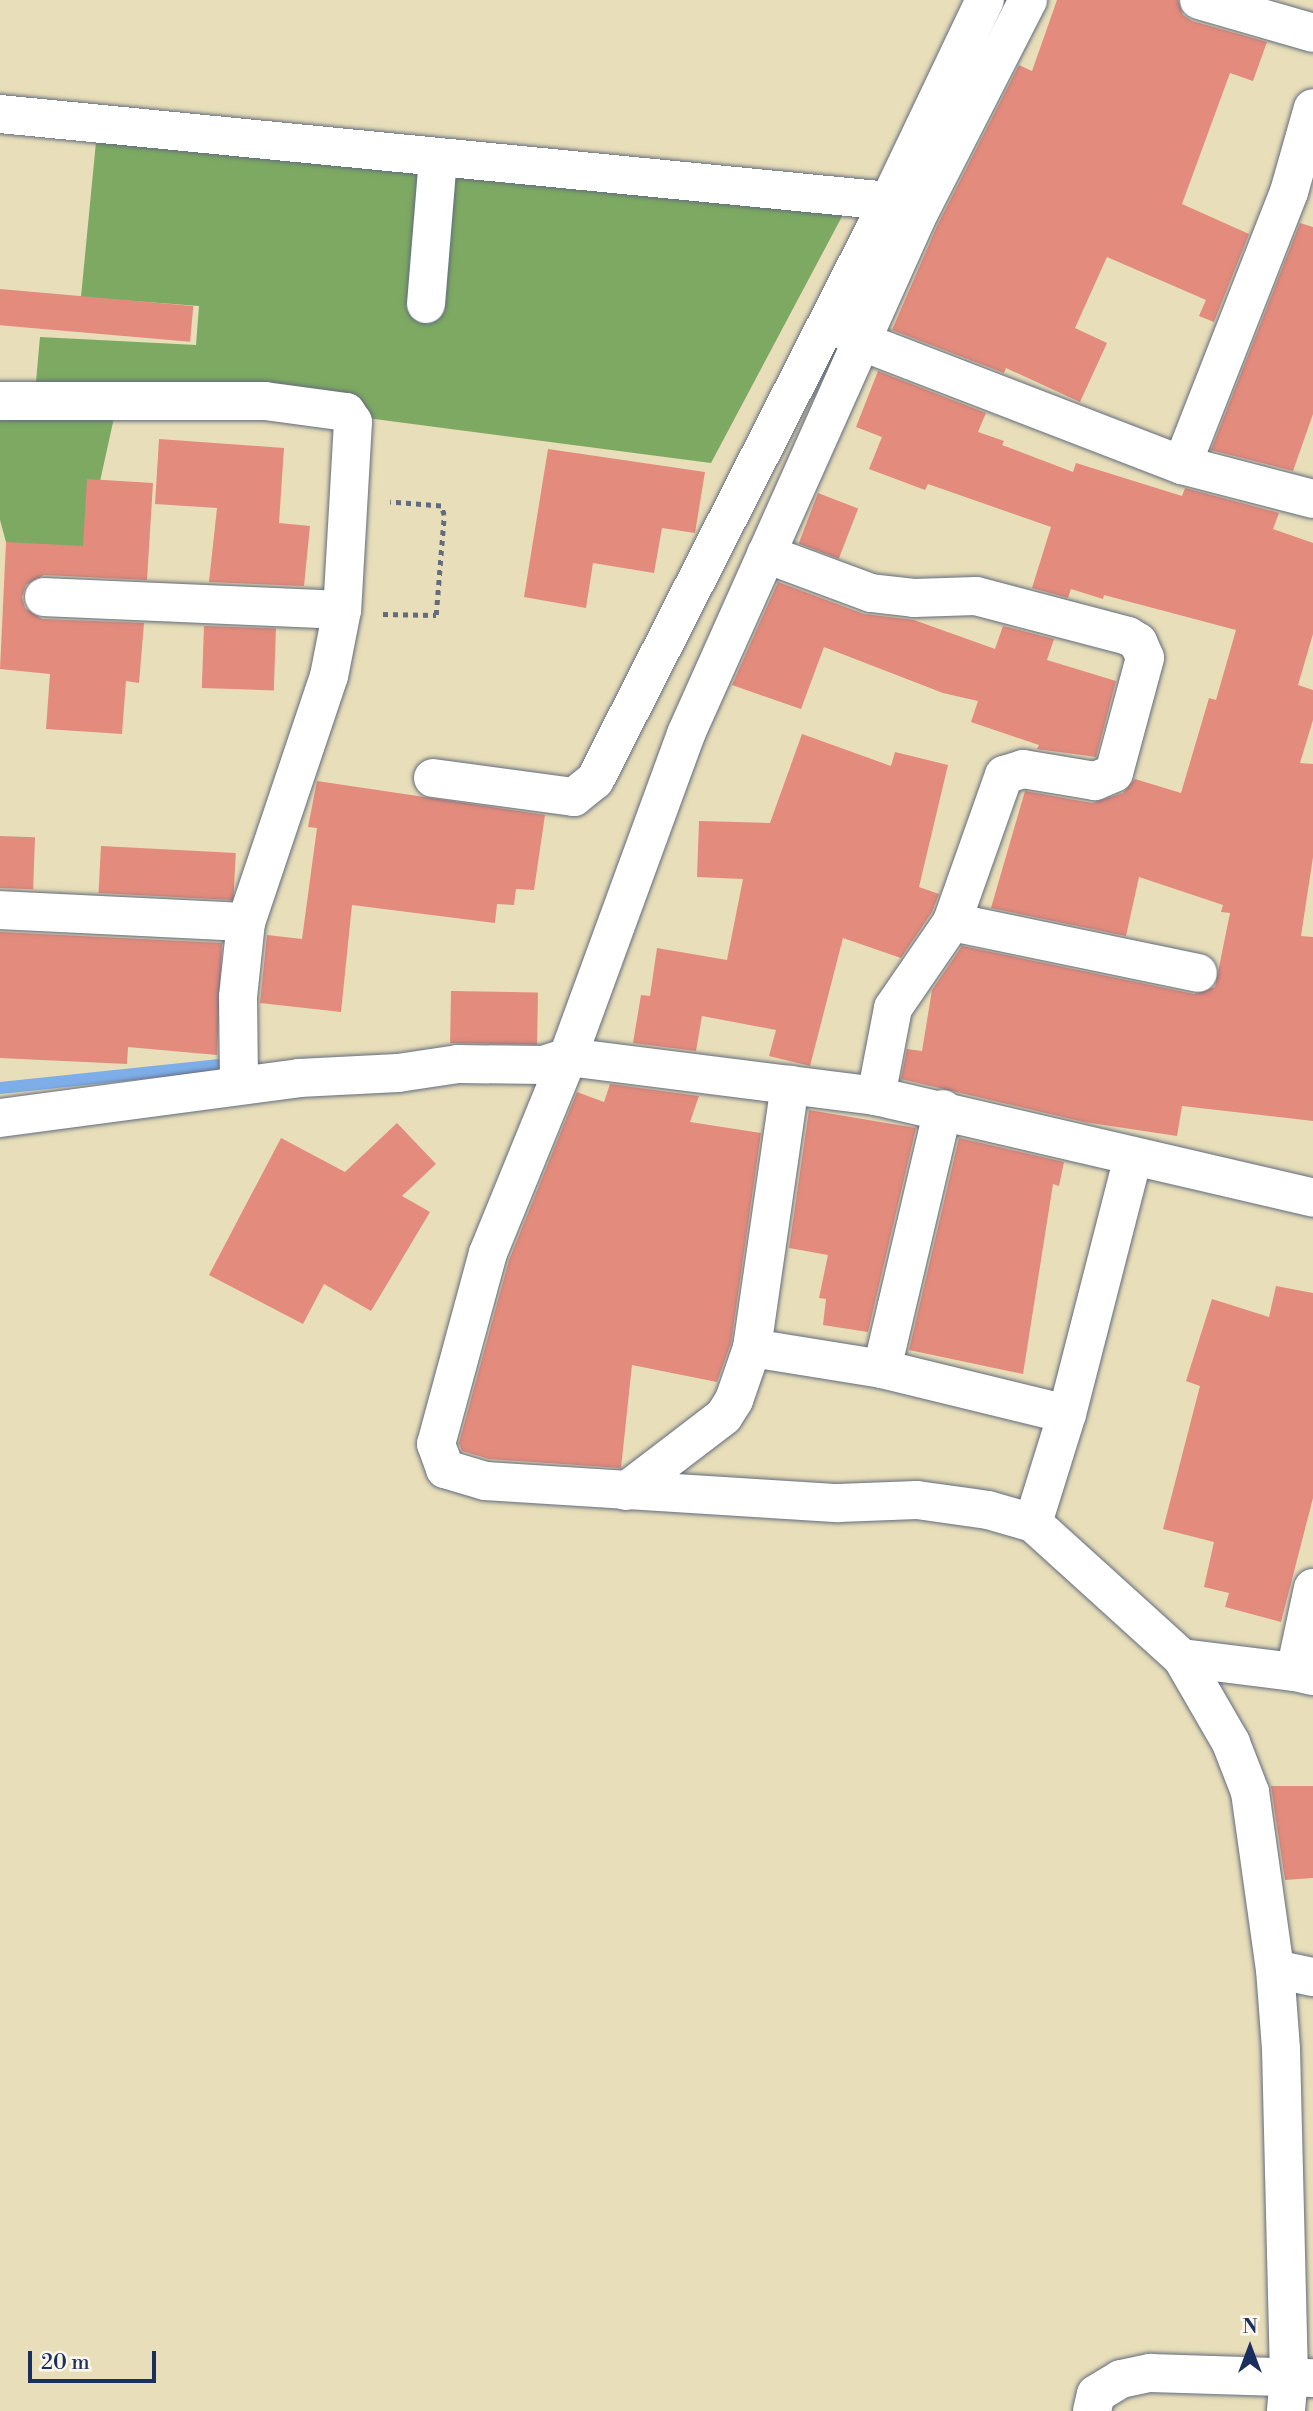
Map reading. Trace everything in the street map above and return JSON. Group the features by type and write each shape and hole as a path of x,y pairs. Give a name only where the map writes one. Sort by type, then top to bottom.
{"street":[{"path":"433,778 574,797 655,732 734,620 756,532 902,208 985,0"},
{"path":"902,208 1028,0"},
{"path":"1199,0 1313,33"},
{"path":"1182,466 1301,196 1313,108"},
{"path":"0,114 439,157 902,208"},
{"path":"426,304 439,157"},
{"path":"846,331 1182,466 1313,499"},
{"path":"0,401 265,401 345,412 354,430 342,610 317,714 246,922 238,997 239,1085"},
{"path":"756,532 693,598 568,1057 488,1253 436,1444 445,1469 485,1481 838,1503 917,1500 988,1510 1033,1523 1182,1658 1231,1743 1250,1792 1275,1969 1296,2388 1150,2373 1121,2379 1096,2394 1092,2411"},
{"path":"756,532 872,593 914,598 976,596 1128,636 1142,648 1145,658 1114,773 1095,781 1023,769 1004,775 952,922 892,1008 876,1096"},
{"path":"44,597 342,610"},
{"path":"693,598 734,620"},
{"path":"0,909 246,922"},
{"path":"952,922 1198,973"},
{"path":"0,1118 239,1085 458,1064 543,1065 568,1057 876,1096 943,1109 1133,1157 1313,1198"},
{"path":"626,1491 724,1416 752,1348 790,1085"},
{"path":"882,1369 943,1109"},
{"path":"1033,1523 1067,1414 1133,1157"},
{"path":"752,1348 882,1369 1067,1414"},
{"path":"1182,1658 1304,1674 1313,1588"},
{"path":"1275,1969 1313,1977"}],"path":[{"path":"342,610 433,617 438,590 441,506 351,499"}],"green space":[{"path":"96,142 846,209 711,463 121,386 82,563 6,542 0,520 0,386 36,382 40,337 196,345 199,306 81,297"}],"building":[{"path":"1057,0 1178,0 1183,15 1192,21 1267,42 1253,81 1230,73 1182,204 1249,234 1214,322 1199,316 1206,300 1107,257 1075,328 1107,343 1080,402 1006,368 1004,373 892,330 937,226 1019,65 1032,71"},
{"path":"1300,223 1313,227 1313,414 1293,471 1211,450"},
{"path":"0,289 193,306 190,342 0,325"},
{"path":"878,371 986,413 978,432 1004,441 1002,445 1073,472 1076,463 1182,496 1185,488 1279,513 1273,529 1313,543 1313,634 1298,685 1313,690 1313,720 1300,763 1313,764 1313,857 1301,936 1313,937 1313,1121 1182,1106 1177,1136 1084,1122 901,1079 907,1049 922,1051 932,990 962,946 1194,994 1215,987 1230,913 1221,912 1223,905 1139,877 1126,936 991,908 1025,791 1092,803 1123,793 1135,779 1181,793 1209,698 1216,700 1236,630 1104,595 1103,599 1071,589 1068,598 1032,588 1051,527 928,484 925,490 869,469 882,437 856,427"},
{"path":"159,439 284,448 279,523 310,526 304,586 209,582 217,508 155,504"},
{"path":"548,449 705,472 695,533 662,528 654,573 593,563 586,608 524,597"},
{"path":"87,479 153,483 147,580 44,575 26,585 22,597 25,608 42,619 144,623 139,683 126,681 122,734 46,729 50,674 0,669 6,542 83,546"},
{"path":"818,493 858,508 839,559 799,543"},
{"path":"778,582 864,614 914,620 995,649 1003,626 1054,639 1047,660 1116,681 1096,757 1037,749 1039,745 971,722 978,701 943,693 824,647 801,709 732,685"},
{"path":"204,626 276,629 274,690 202,688"},
{"path":"802,734 891,766 895,752 948,765 919,887 939,894 932,912 901,958 843,938 810,1066 769,1056 776,1030 702,1016 696,1051 633,1043 641,995 650,996 657,948 727,960 743,879 697,877 699,821 770,823"},
{"path":"317,781 545,815 534,890 516,889 514,905 497,904 495,923 352,905 341,1012 260,1003 267,935 302,939 317,828 308,827"},
{"path":"0,836 35,837 33,889 0,888"},
{"path":"101,846 236,853 233,900 99,893"},
{"path":"0,932 222,943 217,1055 128,1047 127,1064 0,1058"},
{"path":"451,991 538,993 537,1045 450,1043"},
{"path":"610,1084 699,1096 690,1122 761,1133 731,1343 717,1382 632,1365 621,1468 489,1459 462,1451 459,1443 509,1260 577,1092 604,1102"},
{"path":"809,1110 916,1128 868,1332 823,1325 826,1299 819,1298 828,1255 789,1248"},
{"path":"397,1123 436,1164 402,1196 430,1212 371,1311 324,1284 303,1324 209,1275 281,1138 345,1172"},
{"path":"959,1138 1064,1162 1059,1186 1053,1184 1023,1374 909,1350"},
{"path":"1276,1286 1313,1293 1313,1498 1281,1622 1225,1607 1229,1593 1204,1587 1214,1542 1163,1529 1200,1386 1186,1381 1212,1299 1269,1317"},
{"path":"1271,1786 1313,1786 1313,1878 1285,1880"}],"waterway":[{"path":"0,1088 220,1065"}]}
